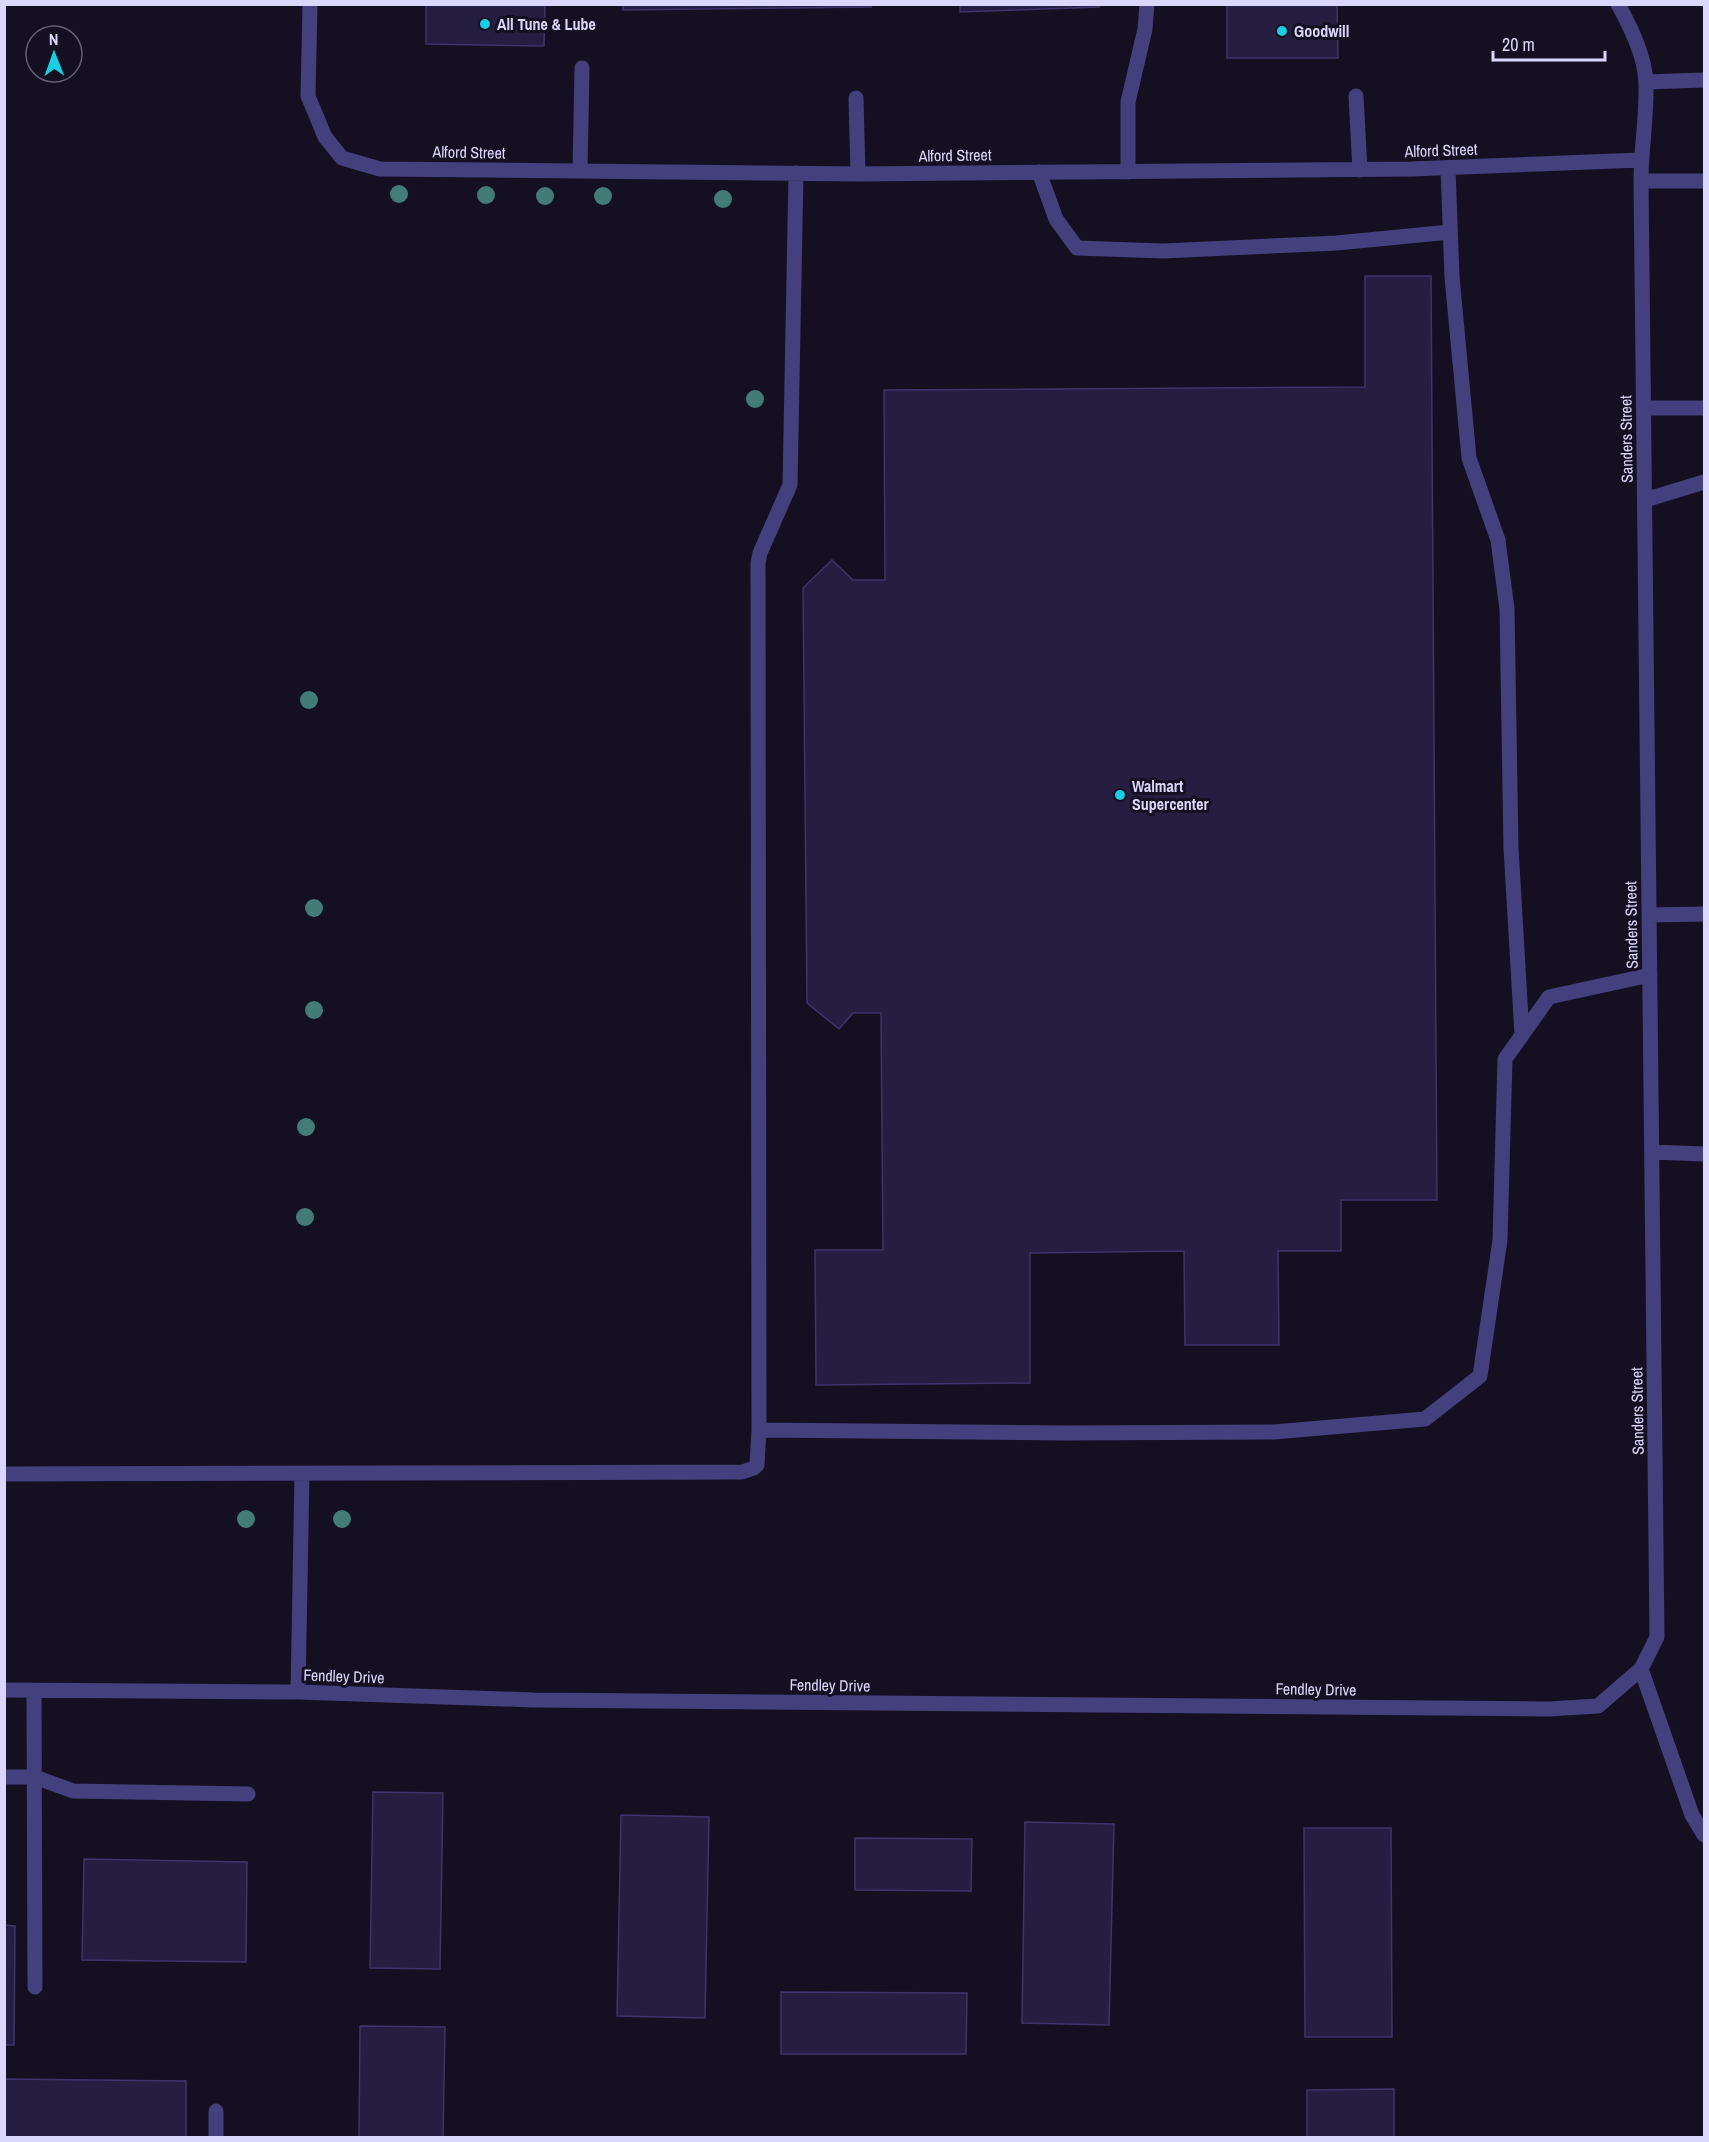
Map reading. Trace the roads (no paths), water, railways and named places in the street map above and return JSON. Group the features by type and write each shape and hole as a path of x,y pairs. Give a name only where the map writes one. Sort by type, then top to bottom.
{"street":[{"name":"Alford Street","path":"310,4 308,96 325,137 342,158 380,169 858,174 1360,170 1641,160"},
{"path":"1128,172 1128,102 1145,29 1147,4"},
{"name":"Sanders Street","path":"1618,4 1638,47 1646,82 1641,181 1658,1637 1641,1669"},
{"path":"580,171 582,68"},
{"path":"1646,82 1704,80"},
{"path":"1356,96 1360,170"},
{"path":"856,98 858,174"},
{"path":"1448,168 1452,277 1469,458 1498,540 1507,609 1511,848 1522,1035"},
{"path":"1039,172 1056,219 1077,248 1163,250 1314,244 1450,232"},
{"path":"4,1474 742,1472 758,1465 758,563 760,553 790,485 796,173"},
{"path":"1641,181 1704,181"},
{"path":"1644,408 1704,408"},
{"path":"1645,500 1704,482"},
{"path":"1649,915 1704,914"},
{"path":"759,1430 1065,1433 1274,1432 1425,1419 1479,1376 1500,1240 1505,1059 1549,996 1650,975"},
{"path":"1652,1152 1704,1154"},
{"path":"298,1692 302,1474"},
{"path":"1641,1669 1692,1815 1704,1835"},
{"name":"Fendley Drive","path":"4,1690 298,1692 534,1700 1549,1710 1598,1706 1641,1669"},
{"path":"34,1691 35,1987"},
{"path":"4,1777 35,1778 73,1791 248,1794"},
{"path":"216,2111 216,2138"}],"place":[{"name":"All Tune & Lube","path":"485,24"},
{"name":"Goodwill","path":"1282,31"},
{"name":"Walmart Supercenter","path":"1120,795"}]}
